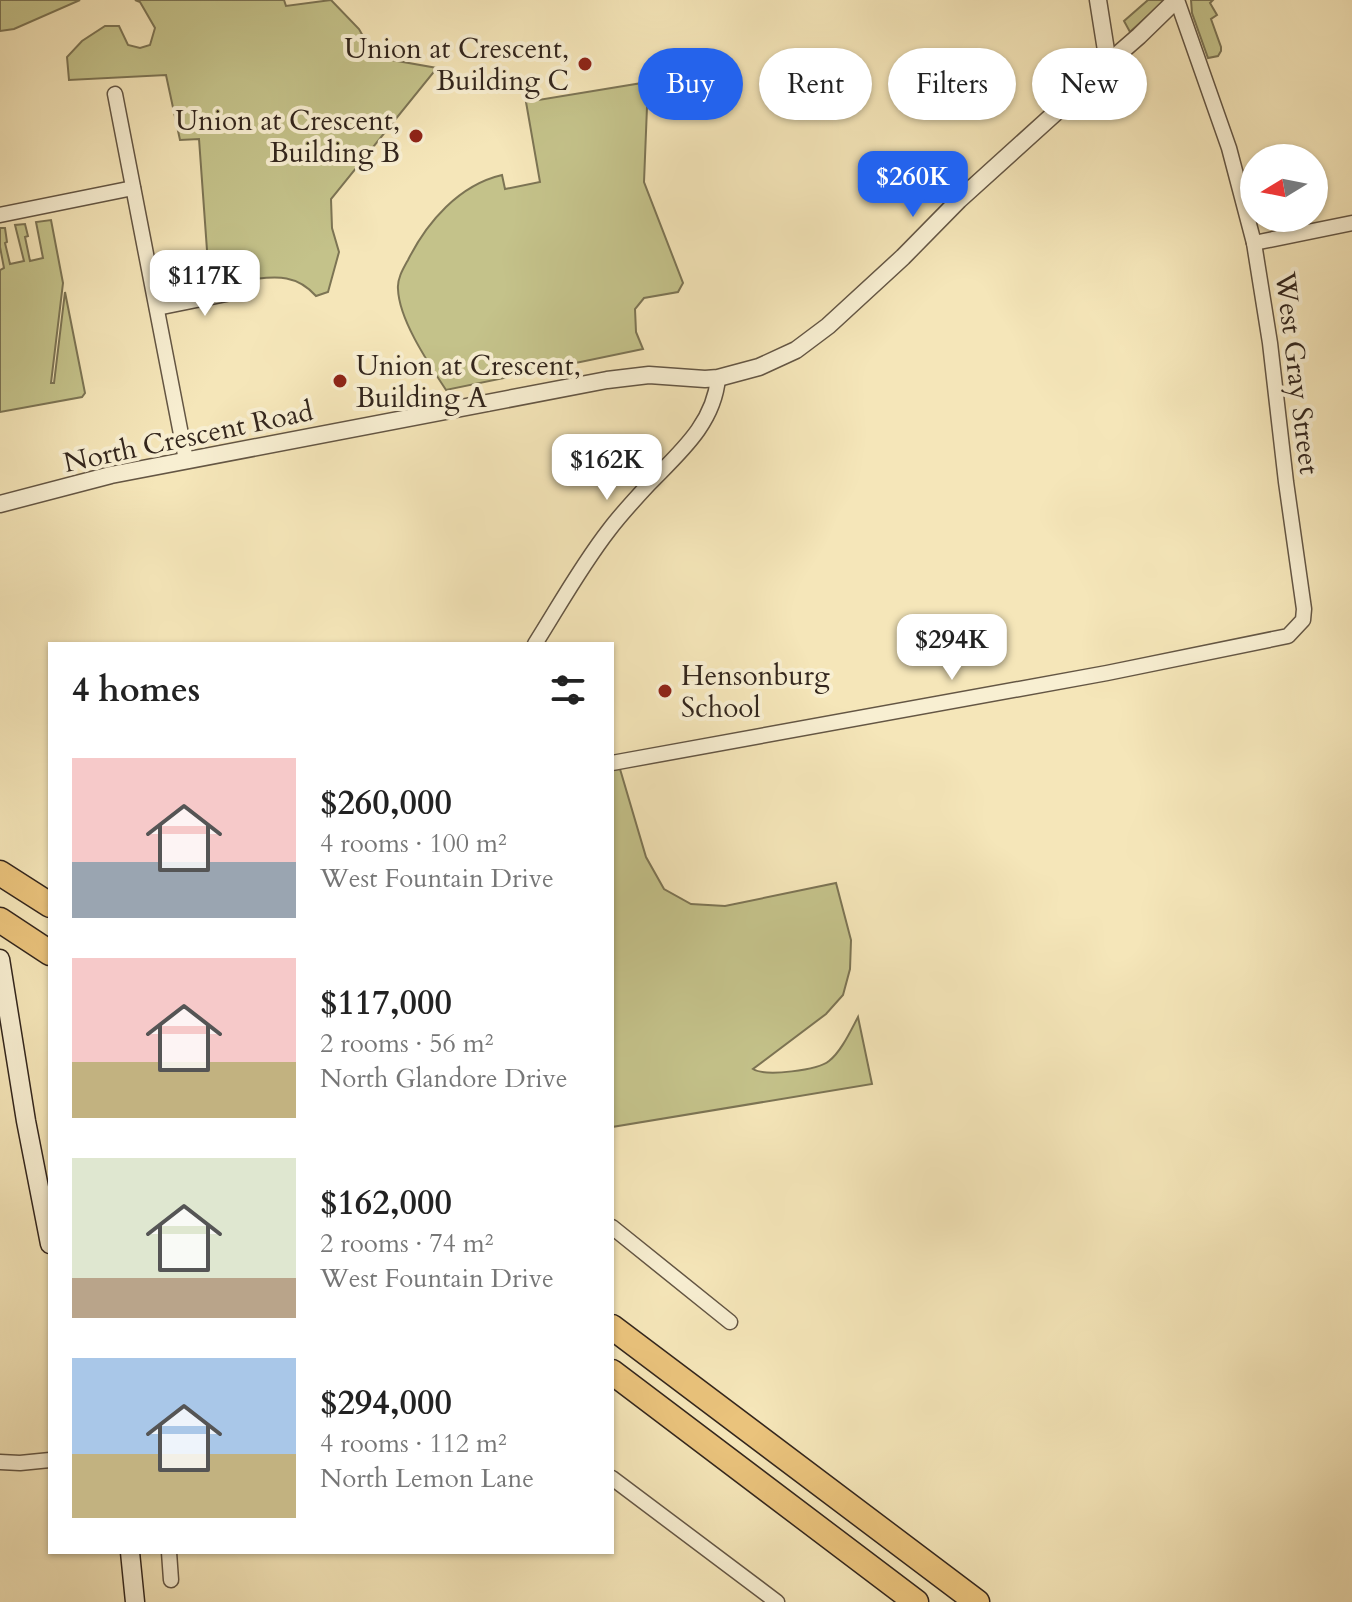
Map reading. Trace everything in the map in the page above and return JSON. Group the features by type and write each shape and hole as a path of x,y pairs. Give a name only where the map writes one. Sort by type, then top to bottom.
{"highway":[{"path":"0,873 48,904"},
{"path":"0,920 48,952"},
{"path":"614,1329 977,1602"},
{"path":"614,1374 916,1602"}],"main road":[{"path":"0,959 48,1227"},
{"path":"130,1554 135,1602"}],"street":[{"path":"1098,0 1106,48"},
{"name":"North Crescent Road","path":"1125,48 1176,0"},
{"name":"West Gray Street","path":"614,763 1107,673 1288,636 1303,620 1270,343 1254,243 1229,148 1176,0"},
{"path":"115,94 186,460"},
{"name":"North Crescent Road","path":"0,504 111,475 621,378 649,375 718,378 759,367 781,358 820,333 1047,120"},
{"path":"0,215 133,188"},
{"path":"1254,243 1352,223"},
{"path":"157,308 246,290"},
{"path":"536,642 576,576 608,531 638,495 694,438 713,404 718,378"},
{"path":"614,1229 730,1322"},
{"path":"0,1462 48,1460"},
{"path":"614,1480 777,1602"},
{"path":"169,1554 171,1580"}],"shaded area":[{"path":"0,0 80,0 14,29 0,31"},
{"path":"135,0 284,0 286,6 331,0 359,29 375,57 437,68 331,199 332,228 339,252 328,292 316,296 302,284 273,277 231,279 219,275 208,264 199,139 180,140 166,75 69,80 67,57 82,41 105,26 119,26 128,45 140,48 150,45 155,28 140,2"},
{"path":"1148,0 1165,0 1130,32 1124,21"},
{"path":"1191,0 1213,0 1210,3 1217,15 1211,19 1221,47 1218,56 1208,58 1192,13"},
{"path":"638,84 638,120 646,120 644,182 683,283 678,292 644,298 635,309 636,332 643,349 446,390 409,328 400,301 398,282 425,232 458,196 502,175 505,189 540,182 526,102"},
{"path":"51,220 63,283 51,383 54,383 65,292 85,393 82,397 0,412 0,270 4,268 0,228 5,228 10,264 24,261 15,225 25,224 30,261 43,258 36,222"},
{"path":"620,769 646,857 664,889 691,904 725,906 836,883 851,940 850,969 843,995 826,1014 753,1069 780,1072 804,1070 823,1064 838,1052 858,1017 872,1084 614,1127 614,770"}],"place":[{"name":"Union at Crescent, Building C","path":"585,64"},
{"name":"Union at Crescent, Building B","path":"416,136"},
{"name":"Union at Crescent, Building A","path":"340,381"},
{"name":"Hensonburg School","path":"665,691"}]}
